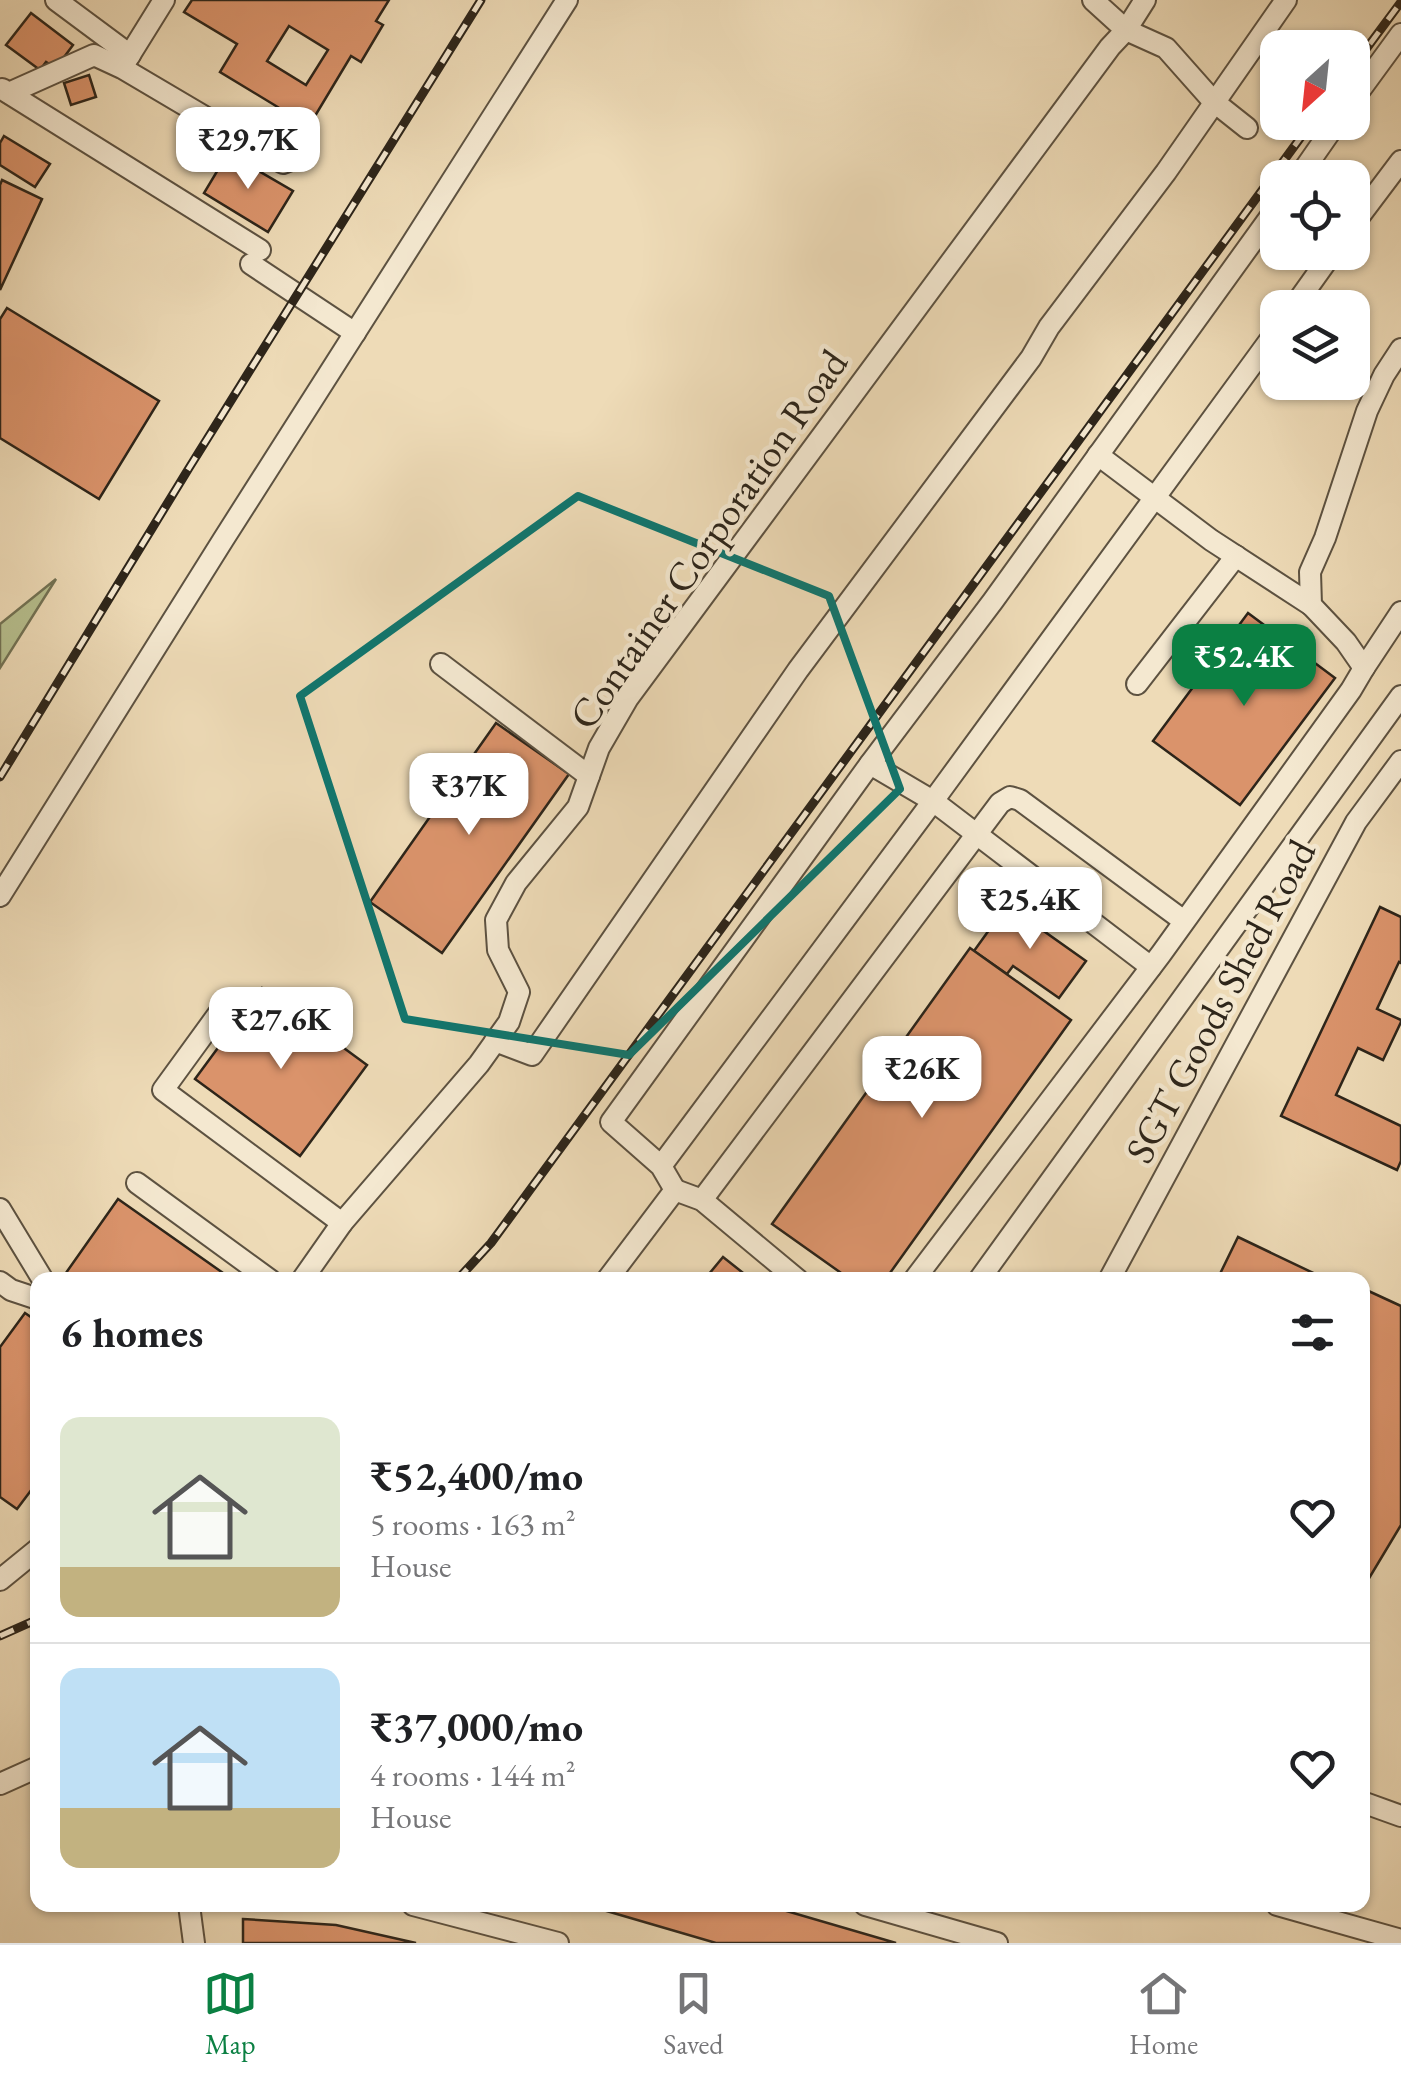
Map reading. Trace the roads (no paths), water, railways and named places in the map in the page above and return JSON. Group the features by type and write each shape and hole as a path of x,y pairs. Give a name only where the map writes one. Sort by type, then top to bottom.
{"street":[{"path":"56,0 126,61 283,163 301,156"},
{"path":"126,61 164,0"},
{"path":"0,896 568,0"},
{"path":"1093,0 1126,30 1166,48 1213,101 1247,128"},
{"name":"Container Corporation Road","path":"308,1272 342,1223 479,1064 509,1022 518,992 498,950 496,920 516,883 578,807 599,748 628,698 1145,0"},
{"path":"495,1041 532,1056 798,670 1031,358 1049,327 1166,172 1286,0"},
{"path":"1370,76 1401,34"},
{"path":"4,91 94,55 126,61"},
{"path":"4,91 255,257 355,333"},
{"path":"1370,202 1401,161"},
{"path":"788,1272 702,1200 675,1190 661,1166 611,1122 1260,231"},
{"path":"1310,605 1310,572 1326,538 1368,411 1384,374 1401,350"},
{"path":"661,1166 1260,354"},
{"path":"1098,455 1310,605 1346,642 1364,668"},
{"path":"1137,684 1236,556"},
{"path":"920,1272 1184,922 1351,690 1401,612"},
{"path":"441,664 589,776"},
{"path":"985,1272 1401,696"},
{"name":"SGT Goods Shed Road","path":"1113,1272 1356,822 1401,762"},
{"path":"870,764 932,801 1150,967"},
{"path":"702,1200 1000,803 1010,797 1020,800 1184,922"},
{"path":"219,1013 163,1090 342,1223"},
{"path":"137,1183 259,1272"},
{"path":"614,1272 675,1190"},
{"path":"0,1210 37,1272"},
{"path":"0,1282 30,1296"},
{"path":"0,1580 30,1556"},
{"path":"0,1784 30,1771"},
{"path":"1370,1805 1401,1816"},
{"path":"191,1912 194,1943"},
{"path":"440,1912 558,1943"},
{"path":"890,1912 998,1943"},
{"path":"1303,1912 1401,1940"}],"railway":[{"path":"0,777 481,0"},
{"path":"1370,44 1401,2"},
{"path":"464,1272 491,1243 1299,140"},
{"path":"0,1636 30,1623"}]}
